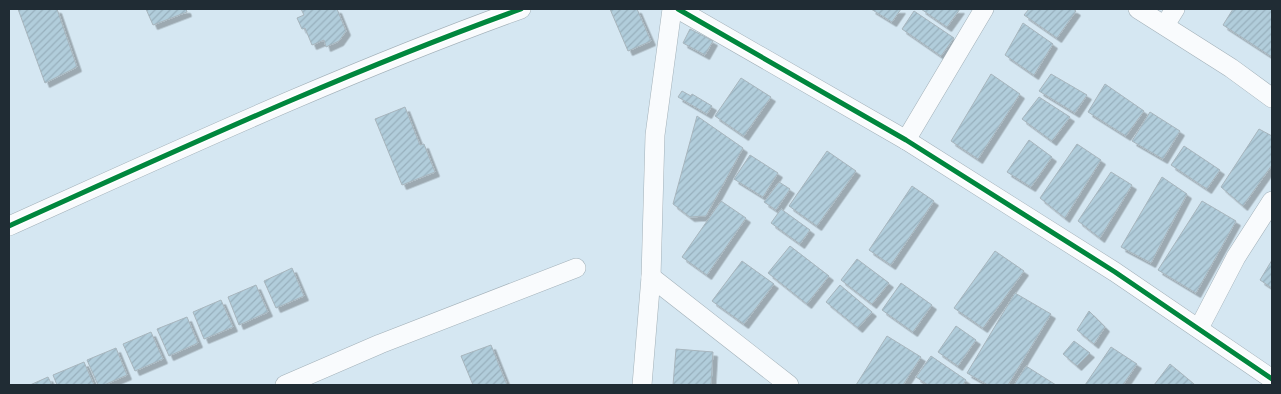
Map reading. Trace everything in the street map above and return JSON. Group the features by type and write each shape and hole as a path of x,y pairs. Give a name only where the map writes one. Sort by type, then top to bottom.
{"street":[{"path":"9,226 311,91 431,41 521,9"},
{"path":"642,385 651,277 655,135 672,9"},
{"path":"678,9 906,140 1198,328 1272,379"},
{"path":"906,140 984,9"},
{"path":"1138,9 1170,17 1272,98"},
{"path":"1198,328 1236,258 1272,201"},
{"path":"285,385 380,344 576,268"},
{"path":"651,277 789,385"}],"building":[{"path":"18,9 57,9 77,67 45,83"},
{"path":"146,9 186,9 187,12 153,25"},
{"path":"301,9 337,9 346,31 339,41 326,47 324,40 312,45 305,28 302,29 297,18 304,15"},
{"path":"610,9 637,9 651,41 628,51"},
{"path":"871,9 901,9 892,22"},
{"path":"921,9 960,9 947,27"},
{"path":"1029,9 1073,9 1076,11 1057,38 1024,15"},
{"path":"1233,9 1272,9 1272,57 1223,25"},
{"path":"914,11 954,38 941,56 902,29"},
{"path":"1023,23 1053,44 1034,75 1005,55"},
{"path":"690,29 713,41 705,55 683,43"},
{"path":"991,74 1020,94 978,159 951,141"},
{"path":"1051,74 1087,95 1075,113 1039,91"},
{"path":"741,78 771,97 744,136 715,116"},
{"path":"1105,84 1144,111 1126,136 1088,112"},
{"path":"682,91 691,96 692,94 712,106 707,114 678,97"},
{"path":"1039,97 1070,117 1052,141 1022,119"},
{"path":"405,107 420,145 424,144 435,172 402,185 375,119"},
{"path":"1150,112 1180,131 1163,159 1132,141"},
{"path":"697,116 743,148 706,216 690,217 673,204"},
{"path":"1259,129 1272,136 1272,165 1243,206 1221,187"},
{"path":"1029,140 1052,157 1031,187 1007,172"},
{"path":"1077,144 1101,160 1065,218 1040,198"},
{"path":"1184,146 1220,170 1207,189 1171,165"},
{"path":"827,151 856,171 817,226 789,206"},
{"path":"750,155 778,173 763,197 734,179"},
{"path":"1111,172 1132,185 1100,238 1078,221"},
{"path":"1162,177 1187,194 1151,263 1121,247"},
{"path":"779,182 790,189 776,210 764,202"},
{"path":"912,186 934,201 891,265 869,250"},
{"path":"721,201 746,218 707,275 682,257"},
{"path":"1202,201 1236,221 1196,293 1158,270"},
{"path":"781,209 810,230 800,244 771,223"},
{"path":"790,246 829,276 807,304 768,273"},
{"path":"995,251 1024,271 983,328 954,308"},
{"path":"857,259 889,283 872,304 841,280"},
{"path":"1272,260 1272,288 1260,280"},
{"path":"742,261 774,284 744,324 712,301"},
{"path":"292,268 304,296 276,308 264,281"},
{"path":"901,283 932,305 913,332 882,310"},
{"path":"256,285 268,312 239,325 228,297"},
{"path":"840,285 872,312 858,328 826,302"},
{"path":"1015,293 1051,314 1008,385 988,385 967,373"},
{"path":"221,300 233,327 204,339 193,312"},
{"path":"1089,311 1105,327 1094,344 1077,330"},
{"path":"187,317 198,343 169,356 157,329"},
{"path":"956,326 976,340 958,366 938,352"},
{"path":"151,332 163,359 135,371 123,344"},
{"path":"887,336 921,357 903,385 856,385"},
{"path":"1074,341 1090,353 1077,366 1063,354"},
{"path":"491,345 507,385 473,385 461,356"},
{"path":"1111,347 1137,364 1123,385 1085,385"},
{"path":"116,348 127,375 104,385 98,385 87,360"},
{"path":"676,349 713,352 711,385 673,385"},
{"path":"931,356 966,380 963,385 928,385 916,377"},
{"path":"84,362 94,385 57,385 53,375"},
{"path":"1170,364 1194,384 1154,385"},
{"path":"1026,366 1056,385 1014,385"},
{"path":"48,377 52,385 30,385"}],"cycle path":[{"path":"9,226 327,85 521,9"},
{"path":"678,9 906,140 1115,272 1272,379"}]}
